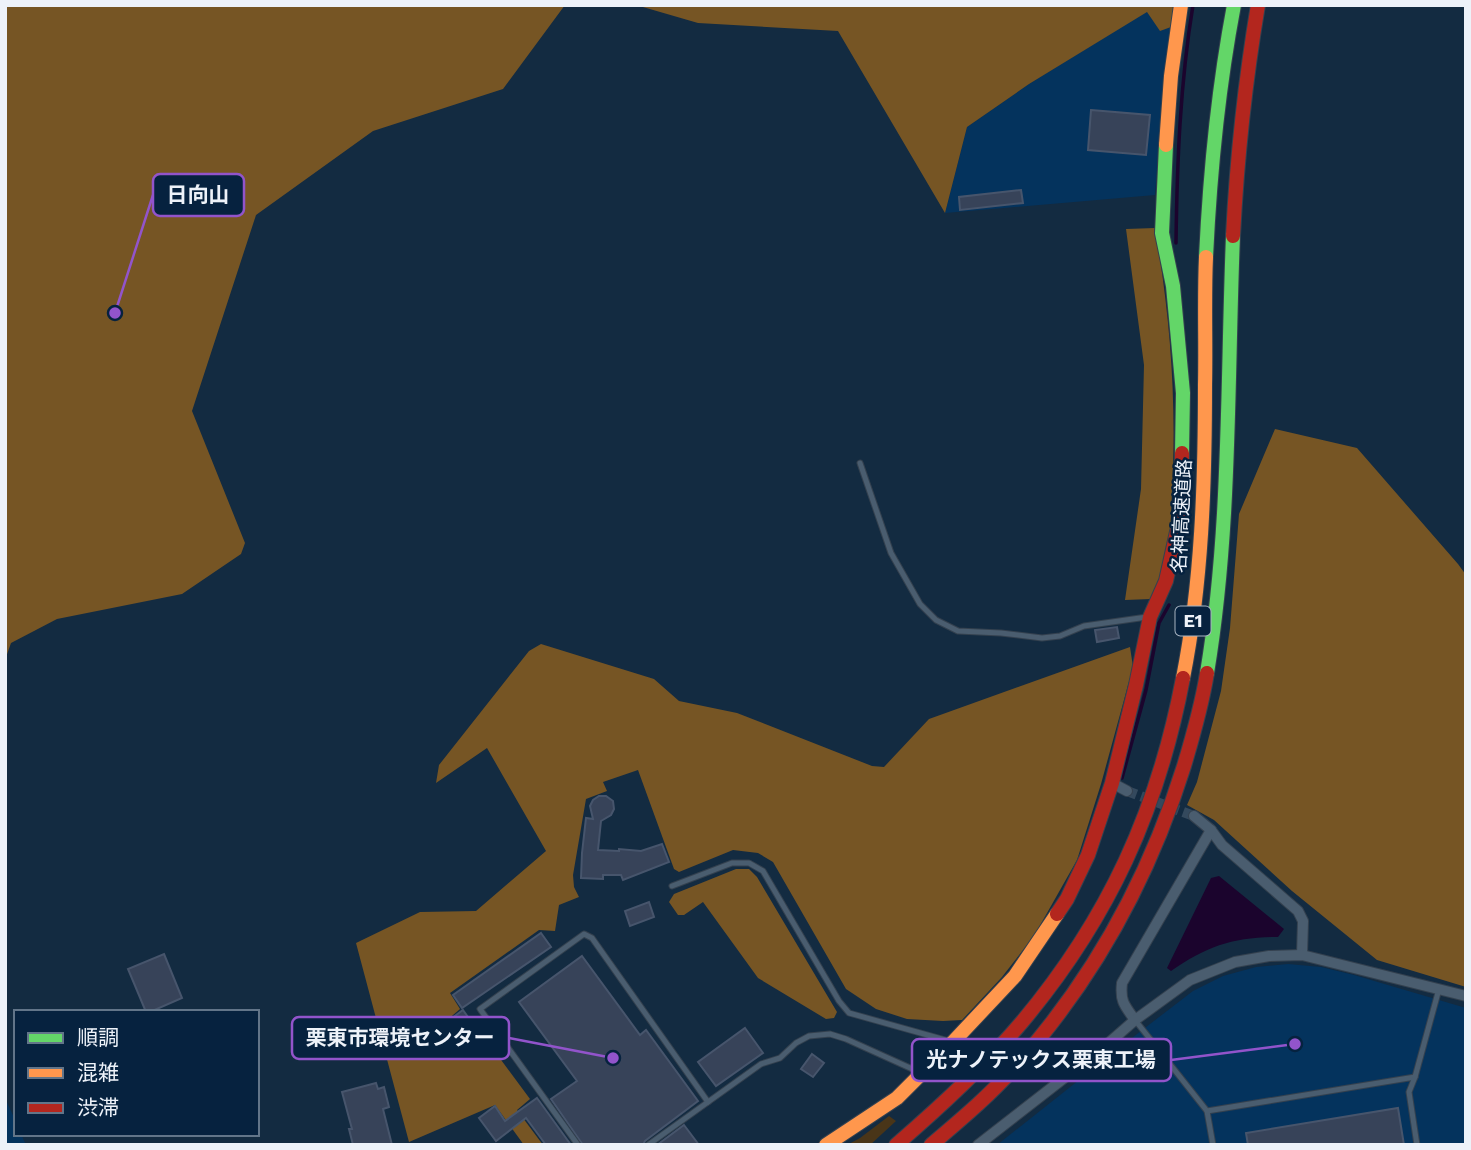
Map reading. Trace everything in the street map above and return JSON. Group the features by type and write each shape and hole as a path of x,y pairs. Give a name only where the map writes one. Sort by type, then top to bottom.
{"main road":[{"path":"826,1145 897,1098 1015,976 1067,899 1088,855 1112,783 1150,617 1166,581 1181,514 1183,393 1173,286 1162,233 1171,76 1181,5"},
{"name":"名神高速道路","path":"895,1145 950,1099 1002,1046 1081,941 1116,881 1143,824 1163,761 1181,691 1193,617 1199,556 1205,424 1206,265 1212,156 1226,44 1234,5"},
{"name":"E1","path":"931,1145 968,1113 1021,1060 1066,1004 1102,950 1135,890 1163,829 1184,767 1203,695 1222,557 1237,158 1258,5"}],"street":[{"path":"1112,783 1127,791"},
{"path":"1194,816 1211,830 1222,845 1298,911 1303,921 1302,955"},
{"path":"1135,1020 1120,996 1122,983 1211,830"},
{"path":"978,1145 1135,1020 1189,981 1235,962 1269,956 1302,955 1466,996"}],"lane":[{"path":"860,463 891,553 920,604 936,621 958,631 1042,638 1060,636 1084,626 1150,617"},
{"path":"672,886 732,863 749,863 763,871 839,1001 849,1013 953,1042"},
{"path":"578,1145 480,1009 583,934 592,938 708,1102"},
{"path":"1417,1145 1409,1092 1439,989"},
{"path":"1135,1020 1207,1111 1213,1145"},
{"path":"648,1145 761,1063 779,1058 809,1036 830,1034 922,1074"},
{"path":"1207,1111 1415,1077"}],"shaded area":[{"path":"5,5 565,5 503,89 373,131 256,215 192,411 245,543 241,554 182,594 57,619 11,643 5,660"},
{"path":"636,5 1174,5 1171,27 1160,31 1147,12 1029,84 967,127 945,213 838,31 698,23"},
{"path":"1147,11 1160,30 1171,27 1155,195 945,213 967,127 1029,84"},
{"path":"1155,228 1165,293 1173,391 1170,527 1164,564 1151,599 1125,600 1141,489 1144,365 1126,229"},
{"path":"1275,429 1357,448 1466,575 1466,987 1377,960 1292,891 1214,820 1187,805 1197,782 1221,691 1230,628 1239,514"},
{"path":"541,644 654,679 679,701 737,713 872,766 884,767 929,719 1130,647 1133,667 1077,860 1034,936 1002,977 962,1020 907,1019 876,1009 846,989 773,862 758,853 733,850 679,872 674,869 638,770 603,782 607,791 586,799 573,875 574,887 579,897 559,905 555,931 539,930 450,993 460,1009 446,1021 473,1056 490,1045 530,1099 517,1110 543,1145 524,1145 495,1105 409,1142 356,943 420,912 476,911 546,851 487,748 436,783 439,765 529,651"},
{"path":"736,869 749,869 757,877 837,1012 834,1018 826,1019 758,978 703,902 684,915 678,915 669,902 674,894"},
{"path":"1219,876 1284,929 1278,937 1234,941 1209,949 1171,971 1167,968 1211,878"},
{"path":"1288,964 1321,967 1354,975 1466,1008 1466,1145 997,1145 1193,991 1223,976 1256,967"},
{"path":"5,1098 14,1118 14,1136 22,1136 26,1145 5,1145"},
{"path":"889,1116 896,1121 870,1145 847,1145 860,1138"}],"building":[{"path":"1091,110 1150,115 1146,155 1088,150"},
{"path":"1021,190 1023,203 960,210 959,197"},
{"path":"1117,627 1119,638 1097,642 1095,630"},
{"path":"599,796 606,796 613,801 614,809 611,815 601,821 598,850 641,851 662,844 669,862 623,880 621,875 603,875 603,879 581,878 586,818 593,819 590,806"},
{"path":"649,902 654,917 630,926 625,911"},
{"path":"541,933 551,947 462,1008 453,995"},
{"path":"164,954 182,998 155,1010 145,1010 128,969"},
{"path":"582,956 640,1035 646,1030 698,1101 643,1145 583,1145 551,1099 577,1081 519,1002"},
{"path":"463,1010 487,1044 473,1054 448,1021"},
{"path":"745,1028 763,1053 716,1086 698,1062"},
{"path":"812,1054 824,1063 813,1077 801,1069"},
{"path":"376,1083 378,1089 384,1087 389,1107 383,1109 392,1145 353,1145 349,1129 352,1129 342,1092"},
{"path":"537,1098 571,1145 546,1145 526,1118 496,1141 479,1118 495,1106 505,1121"},
{"path":"1398,1108 1404,1145 1248,1145 1246,1133"},
{"path":"684,1125 699,1145 657,1145"}],"waterway":[{"path":"1176,243 1180,124 1193,5"},
{"path":"1122,778 1146,690 1159,623 1169,605"}],"tunnel":[{"path":"1127,791 1194,816"}],"traffic: fast":[{"path":"1206,257 1216,131 1234,5"},
{"path":"1166,145 1162,233 1173,286 1183,393 1182,453"},
{"path":"1207,673 1215,619 1224,510 1233,236"}],"traffic: slow":[{"path":"1166,145 1171,76 1181,5"},
{"path":"1183,678 1194,606 1201,532 1206,257"},
{"path":"826,1145 897,1098 1015,976 1057,914"}],"traffic: jam":[{"path":"1233,236 1242,120 1258,5"},
{"path":"1057,914 1088,855 1112,783 1150,617 1166,581 1181,514 1182,453"},
{"path":"931,1145 994,1089 1042,1036 1093,964 1115,927 1154,848 1170,808 1194,732 1207,673"},
{"path":"896,1145 961,1086 1007,1039 1053,983 1080,943 1105,902 1144,817 1160,773 1183,678"}],"place":[{"name":"日向山","path":"115,313"},
{"name":"光ナノテックス栗東工場","path":"1295,1044"},
{"name":"栗東市環境センター","path":"613,1058"}]}
